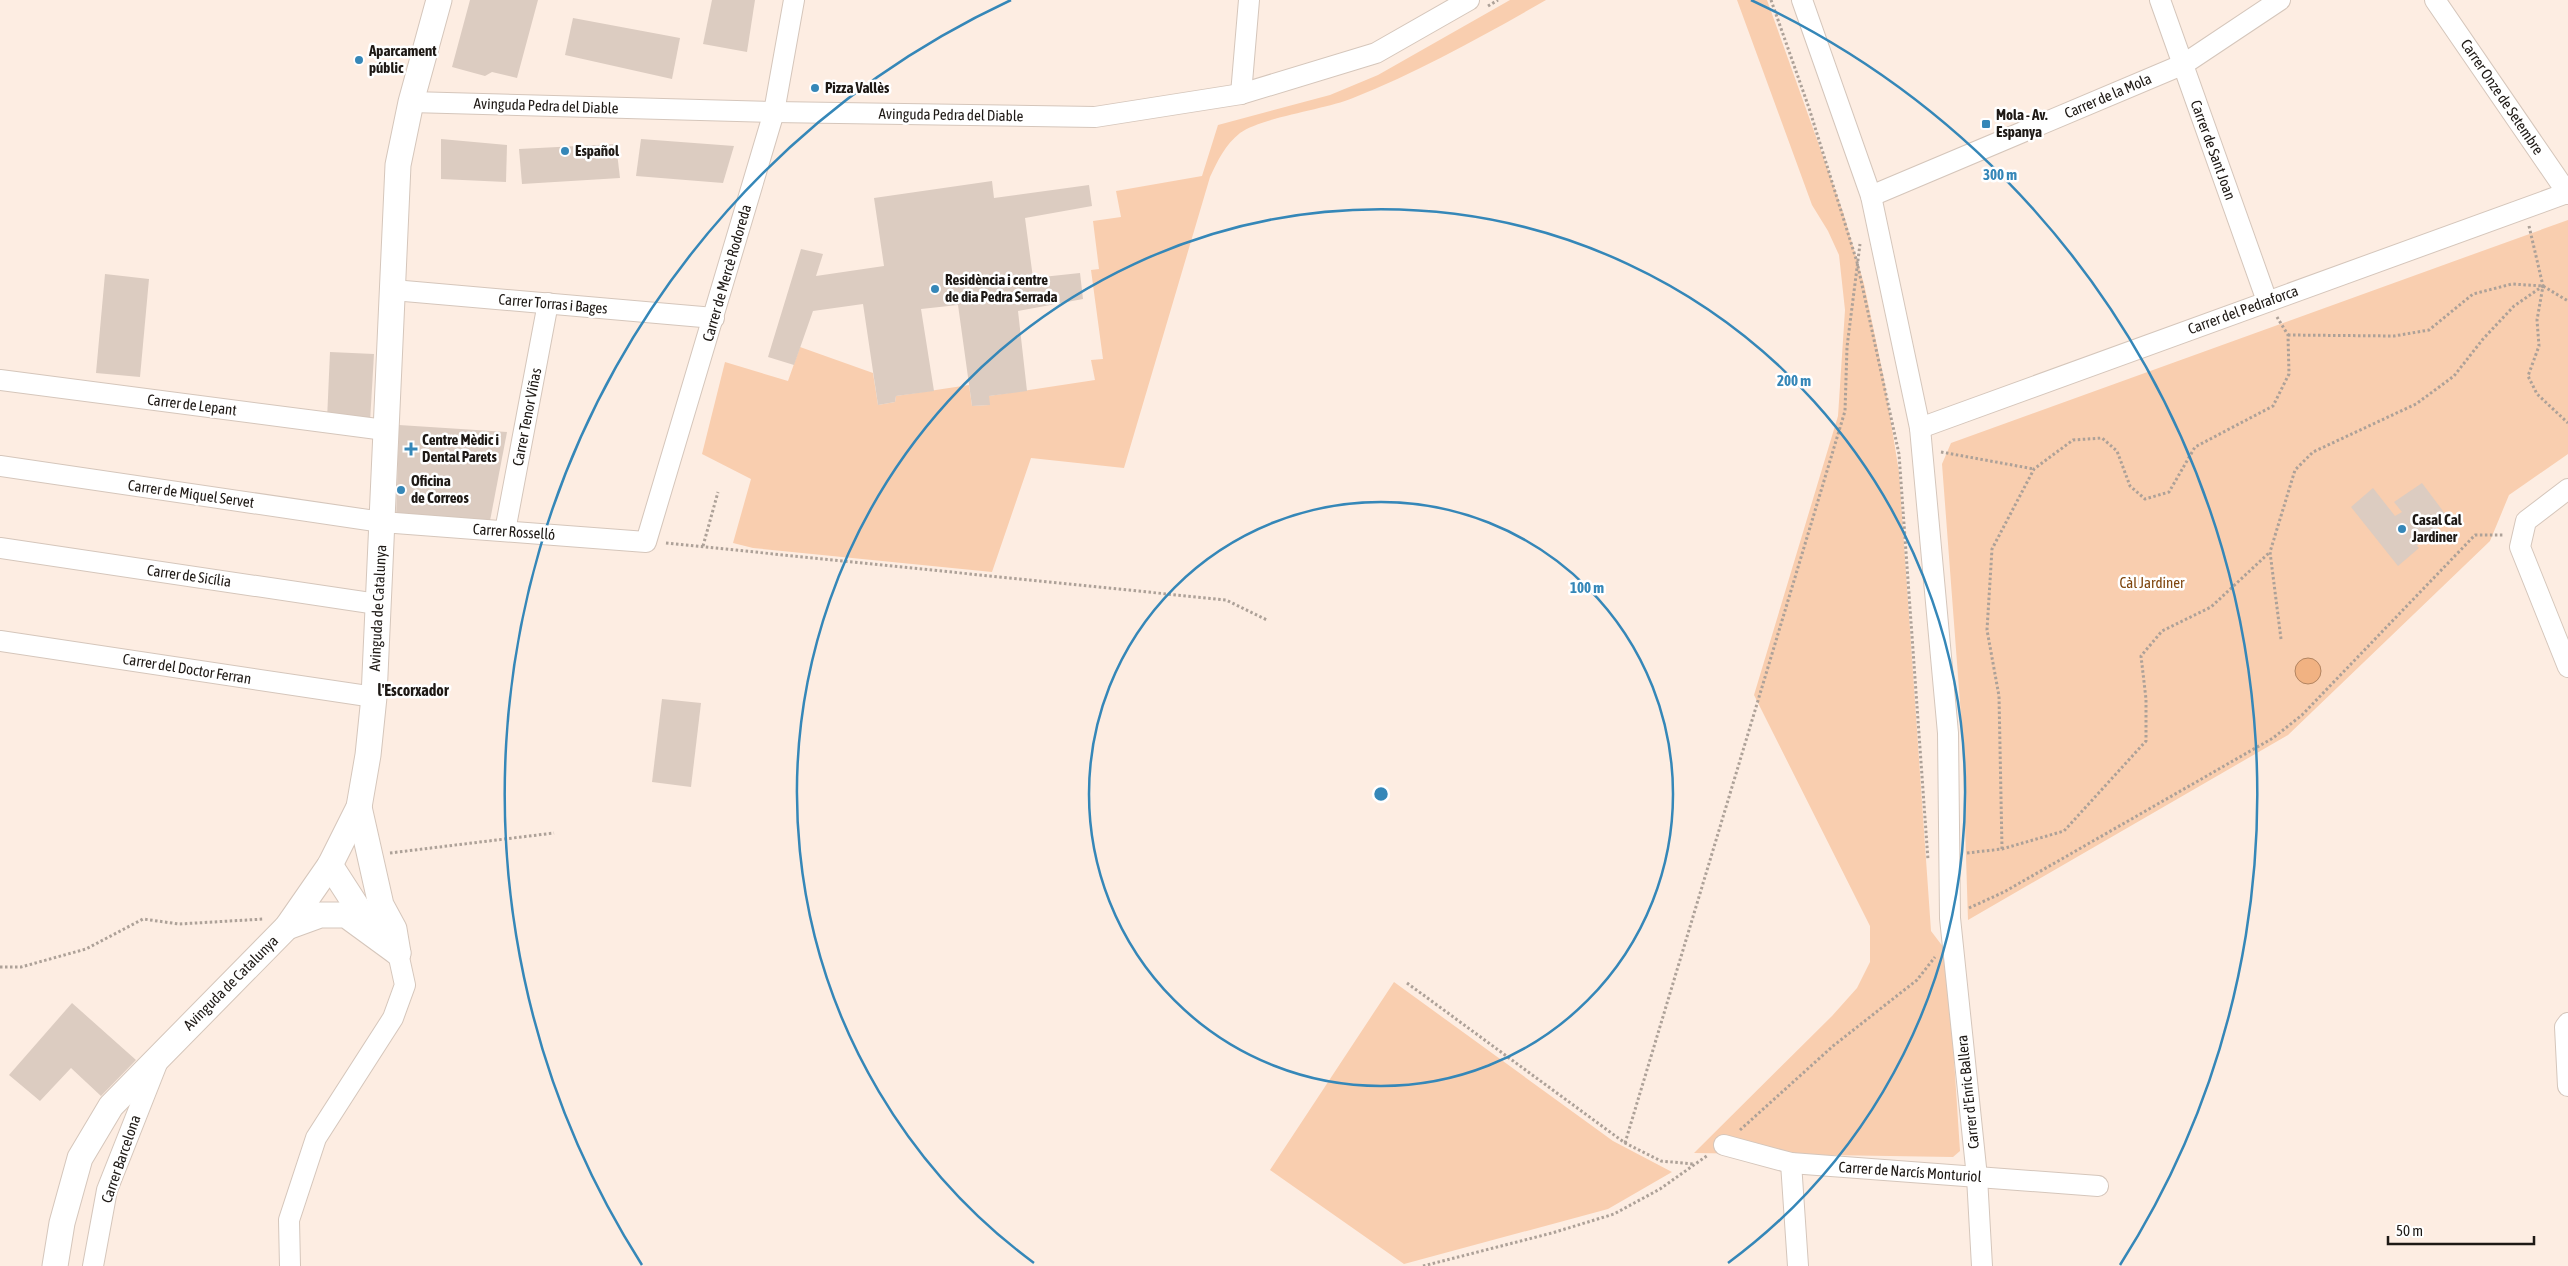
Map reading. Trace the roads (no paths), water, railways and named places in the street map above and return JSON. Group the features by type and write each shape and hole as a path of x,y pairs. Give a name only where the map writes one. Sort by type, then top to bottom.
{"street":[{"name":"Avinguda de Catalunya","path":"55,1266 62,1223 80,1158 111,1106 292,920 330,864 359,807 368,755 374,697 397,173 411,102 439,0"},
{"name":"Carrer de Mercè Rodoreda","path":"646,542 774,112 794,0"},
{"path":"1241,94 1249,0"},
{"name":"Avinguda Pedra del Diable","path":"411,102 774,112 1095,117 1241,94 1376,53 1469,0"},
{"name":"Carrer d'Enric Ballera","path":"1802,0 1871,196 1920,428 1948,733 1950,918 1976,1177 1982,1266"},
{"name":"Carrer de Sant Joan","path":"2160,0 2267,301"},
{"name":"Carrer de la Mola","path":"1871,196 2184,64 2280,0"},
{"name":"Carrer Onze de Setembre","path":"2435,0 2568,193"},
{"name":"Carrer del Pedraforca","path":"1920,428 2568,193"},
{"name":"Carrer Torras i Bages","path":"392,290 714,318"},
{"name":"Carrer Tenor Viñas","path":"506,532 548,303"},
{"name":"Carrer de Lepant","path":"0,380 385,430"},
{"name":"Carrer de Miquel Servet","path":"0,466 382,522"},
{"path":"2568,489 2526,521 2520,548 2568,667"},
{"name":"Carrer Rosselló","path":"382,522 646,542"},
{"name":"Carrer de Sicília","path":"0,548 377,604"},
{"name":"Carrer del Doctor Ferran","path":"0,641 374,697"},
{"path":"290,1266 289,1220 316,1138 393,1018 404,986 394,929 381,905 359,807"},
{"path":"330,864 355,880 381,905"},
{"path":"330,864 377,937"},
{"path":"292,920 320,915 346,915 398,952"},
{"path":"2568,1023 2565,1027 2568,1086"},
{"name":"Carrer Barcelona","path":"93,1266 108,1190 160,1056"},
{"name":"Carrer de Narcís Monturiol","path":"1724,1145 1791,1163 2098,1186"},
{"path":"1791,1163 1798,1266"}],"place":[{"name":"Aparcament públic","path":"359,60"},
{"name":"Pizza Vallès","path":"815,88"},
{"name":"Mola - Av. Espanya","path":"1986,124"},
{"name":"Español","path":"565,151"},
{"name":"Residència i centre de dia Pedra Serrada","path":"935,289"},
{"name":"Centre Mèdic i Dental Parets","path":"411,449"},
{"name":"Oficina de Correos","path":"401,490"},
{"name":"Casal Cal Jardiner","path":"2402,529"}],"district":[{"name":"l'Escorxador","path":"413,690"}],"park label":[{"name":"Càl Jardiner","path":"2152,583"}]}
